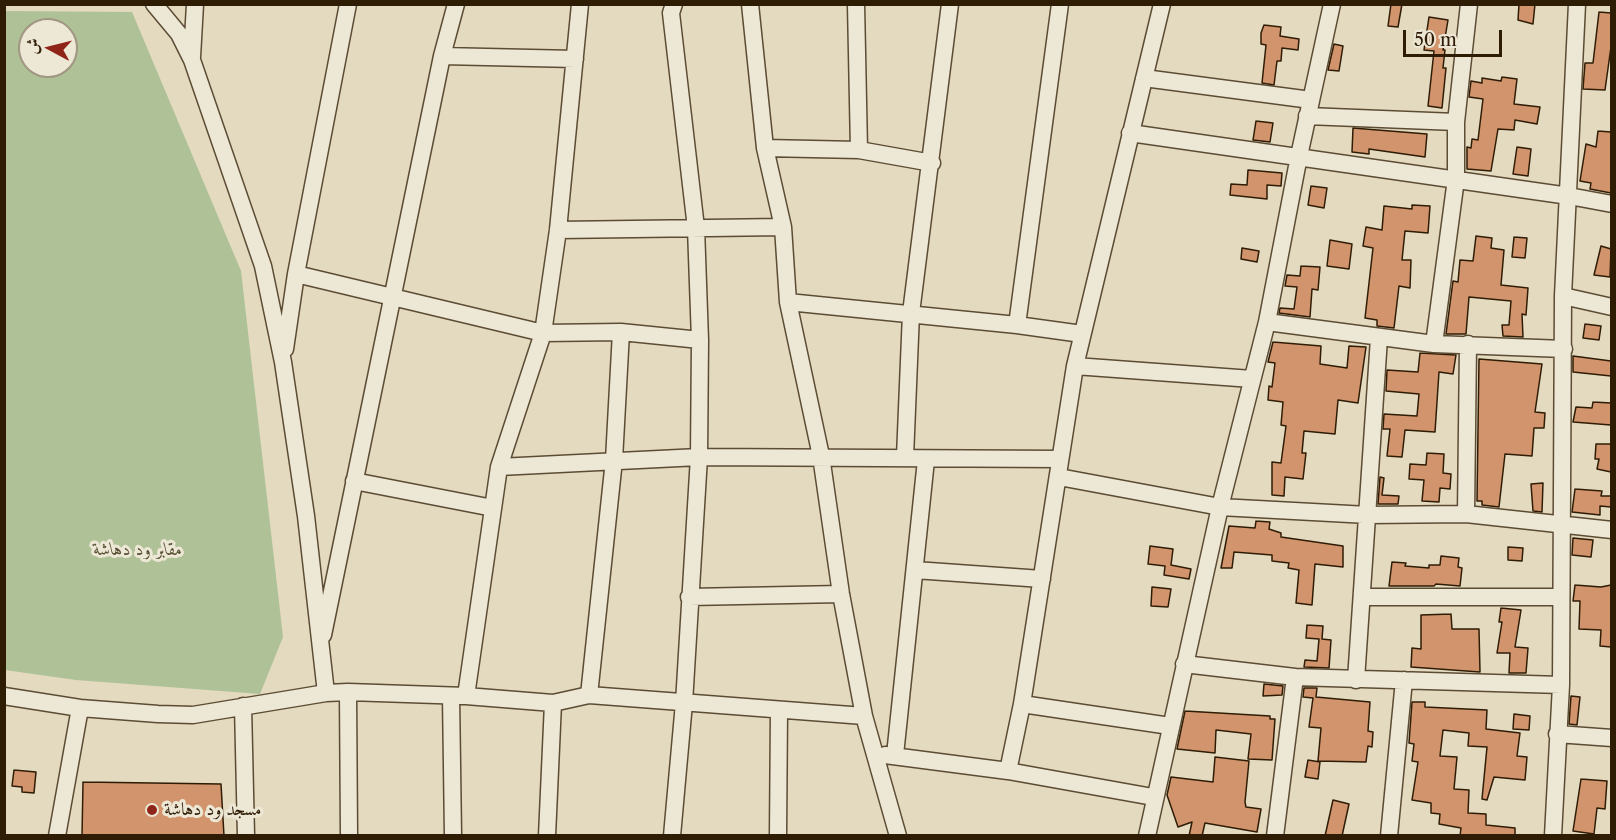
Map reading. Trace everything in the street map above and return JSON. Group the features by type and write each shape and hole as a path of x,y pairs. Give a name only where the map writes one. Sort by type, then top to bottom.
{"street":[{"path":"154,4 179,34 192,60 263,266 283,362 306,516 326,693"},
{"path":"192,60 195,4"},
{"path":"283,362 296,274 348,4"},
{"path":"320,651 442,56 456,4"},
{"path":"453,836 458,696 499,467 543,333 558,230 580,4"},
{"path":"672,836 684,703 699,458 700,340 696,228 671,13 674,4"},
{"path":"750,4 765,148 783,227 788,302 821,456 841,594 864,716 898,836"},
{"path":"856,4 859,150"},
{"path":"905,457 911,313 932,163 950,4"},
{"path":"1017,325 1060,4"},
{"path":"1008,771 1022,704 1075,366 1162,4"},
{"path":"1147,836 1153,797 1220,507 1267,322 1299,156 1332,4"},
{"path":"1434,344 1456,179 1456,122 1469,4"},
{"path":"1553,836 1561,685 1563,296 1577,4"},
{"path":"442,56 575,59"},
{"path":"1144,78 1309,108 1456,122"},
{"path":"1130,133 1456,179 1611,204"},
{"path":"765,148 859,150 932,163"},
{"path":"558,230 783,227"},
{"path":"296,274 543,333 621,332 700,340"},
{"path":"1563,296 1611,307"},
{"path":"788,302 911,313 1082,334"},
{"path":"1267,322 1434,344 1564,349"},
{"path":"589,695 614,460 621,332"},
{"path":"1356,680 1379,338"},
{"path":"1466,514 1468,344"},
{"path":"1075,366 1252,379"},
{"path":"499,467 614,460 821,456 905,457 927,460 1060,459"},
{"path":"895,754 927,460"},
{"path":"1059,477 1220,507 1368,515 1466,514 1611,530"},
{"path":"354,481 493,508"},
{"path":"915,570 1041,579"},
{"path":"689,597 841,594"},
{"path":"1362,597 1561,597"},
{"path":"1184,664 1295,677 1561,685"},
{"path":"1275,836 1295,677"},
{"path":"1389,836 1404,680"},
{"path":"348,692 349,836"},
{"path":"4,696 80,708 193,715 326,693 458,696 553,703 589,695 864,716"},
{"path":"547,836 553,703"},
{"path":"1022,704 1170,726"},
{"path":"243,706 246,836"},
{"path":"57,836 80,708"},
{"path":"778,836 779,710"},
{"path":"1557,734 1611,738"},
{"path":"876,755 895,754 1008,771 1153,797"}],"green space":[{"name":"مقابر ود دهاشة","path":"5,11 132,12 241,271 283,637 260,694 76,680 5,670"}],"building":[{"path":"1391,4 1402,4 1398,27 1388,26"},
{"path":"1519,4 1535,4 1533,24 1518,20"},
{"path":"1599,12 1611,13 1611,47 1605,90 1583,89 1585,63 1593,63"},
{"path":"1429,17 1448,20 1443,50 1445,50 1443,68 1446,68 1442,108 1428,106 1434,51 1424,50"},
{"path":"1264,25 1281,27 1280,36 1299,39 1298,50 1282,48 1281,61 1277,61 1274,85 1262,83 1266,45 1261,44 1261,33"},
{"path":"1334,44 1343,46 1339,71 1328,70"},
{"path":"1502,77 1517,79 1514,104 1540,107 1537,124 1515,120 1514,130 1498,129 1491,171 1467,169 1467,147 1471,148 1472,139 1478,140 1483,99 1469,97 1471,81 1482,83 1482,78 1501,81"},
{"path":"1256,121 1273,123 1270,142 1253,140"},
{"path":"1353,128 1427,134 1425,157 1369,149 1369,154 1352,152"},
{"path":"1598,131 1611,132 1611,193 1590,189 1591,183 1580,181 1586,144 1596,147"},
{"path":"1517,147 1531,149 1528,176 1513,174"},
{"path":"1248,170 1282,173 1281,186 1267,185 1267,199 1230,195 1231,184 1247,185"},
{"path":"1311,186 1327,188 1324,208 1308,205"},
{"path":"1412,205 1430,206 1428,233 1405,231 1402,260 1411,260 1410,288 1399,286 1394,328 1377,326 1377,320 1365,318 1373,248 1363,246 1366,227 1382,230 1384,206 1412,209"},
{"path":"1476,236 1492,238 1491,248 1504,250 1501,285 1528,288 1526,315 1522,314 1523,337 1503,336 1502,325 1509,325 1511,301 1469,297 1466,334 1446,334 1453,281 1458,282 1460,260 1473,261"},
{"path":"1514,237 1527,238 1525,258 1512,257"},
{"path":"1330,240 1352,244 1349,269 1327,266"},
{"path":"1601,246 1611,249 1610,277 1594,275"},
{"path":"1242,248 1259,251 1257,262 1241,259"},
{"path":"1301,266 1320,267 1318,290 1312,289 1310,317 1279,313 1280,308 1294,309 1297,287 1285,286 1287,275 1300,276"},
{"path":"1585,324 1601,326 1599,340 1583,338"},
{"path":"1273,342 1321,346 1320,364 1347,368 1349,346 1366,347 1358,403 1338,400 1335,434 1304,431 1302,453 1306,453 1303,479 1285,477 1284,496 1272,495 1272,462 1281,463 1286,426 1281,425 1283,402 1268,400 1275,363 1268,362"},
{"path":"1420,353 1456,355 1453,374 1439,372 1435,432 1405,430 1402,457 1387,456 1390,429 1383,429 1384,414 1417,416 1419,394 1386,391 1387,370 1418,372"},
{"path":"1573,356 1611,361 1611,376 1573,372"},
{"path":"1479,359 1542,364 1535,412 1545,413 1544,428 1534,428 1532,456 1505,454 1499,507 1482,505 1482,501 1477,501"},
{"path":"1593,402 1611,403 1611,425 1573,422 1576,407 1592,408"},
{"path":"1596,444 1611,444 1611,472 1597,469 1599,459 1595,459"},
{"path":"1427,453 1444,454 1443,473 1451,474 1450,489 1440,488 1439,502 1422,501 1424,480 1409,479 1410,464 1426,465"},
{"path":"1380,477 1384,478 1382,495 1399,496 1398,504 1378,504"},
{"path":"1543,483 1542,512 1533,511 1531,484"},
{"path":"1575,489 1602,491 1601,496 1611,496 1611,507 1600,506 1600,515 1572,512"},
{"path":"1256,521 1270,522 1269,529 1281,533 1281,537 1343,546 1343,567 1315,564 1312,605 1296,603 1299,570 1288,568 1289,563 1272,561 1272,555 1234,552 1232,568 1221,568 1229,526 1255,528"},
{"path":"1573,538 1593,540 1591,557 1572,555"},
{"path":"1150,546 1173,549 1171,565 1191,569 1189,579 1164,575 1165,566 1148,564"},
{"path":"1508,547 1523,548 1522,561 1508,560"},
{"path":"1441,556 1459,558 1458,567 1462,568 1460,586 1436,584 1434,586 1389,586 1392,562 1406,563 1405,566 1429,568 1429,565 1440,565"},
{"path":"1575,585 1601,587 1611,585 1611,647 1600,646 1601,630 1579,629 1580,601 1573,601"},
{"path":"1152,587 1171,589 1168,607 1151,606"},
{"path":"1501,608 1521,610 1515,647 1528,648 1526,673 1509,673 1510,653 1497,653 1502,622 1499,622"},
{"path":"1451,614 1452,629 1479,629 1480,672 1411,667 1412,648 1421,649 1421,615"},
{"path":"1307,625 1323,626 1322,639 1331,640 1329,668 1304,667 1305,660 1317,661 1319,639 1306,638"},
{"path":"1264,684 1283,686 1282,695 1263,696"},
{"path":"1304,688 1317,688 1316,697 1370,702 1368,731 1373,732 1372,747 1368,746 1366,762 1318,761 1321,728 1309,727 1313,698 1303,697"},
{"path":"1571,696 1580,697 1577,725 1569,724"},
{"path":"1412,702 1425,702 1425,707 1487,710 1486,729 1520,733 1517,756 1527,757 1525,780 1494,777 1487,800 1482,799 1487,747 1468,746 1469,733 1443,730 1440,756 1457,757 1454,789 1469,790 1468,813 1486,814 1486,825 1515,828 1515,836 1460,836 1461,828 1439,824 1440,814 1431,813 1431,803 1412,800 1418,762 1412,761 1414,744 1409,743"},
{"path":"1185,711 1270,716 1270,719 1275,719 1272,760 1248,759 1251,734 1216,730 1215,753 1177,749"},
{"path":"1514,714 1530,716 1529,730 1513,729"},
{"path":"1215,757 1249,761 1245,802 1246,807 1261,809 1257,832 1205,823 1202,836 1189,836 1192,822 1178,827 1167,795 1171,777 1213,782"},
{"path":"1308,760 1320,762 1318,779 1305,777"},
{"path":"14,770 36,772 34,793 22,792 22,787 12,786"},
{"path":"1581,779 1607,781 1605,809 1597,808 1594,834 1573,831"},
{"name":"مسجد ود دهاشة","path":"83,782 221,784 224,836 82,836"},
{"path":"1333,800 1349,804 1342,836 1325,836"}],"place":[{"name":"مسجد ود دهاشة","path":"152,810"}]}
